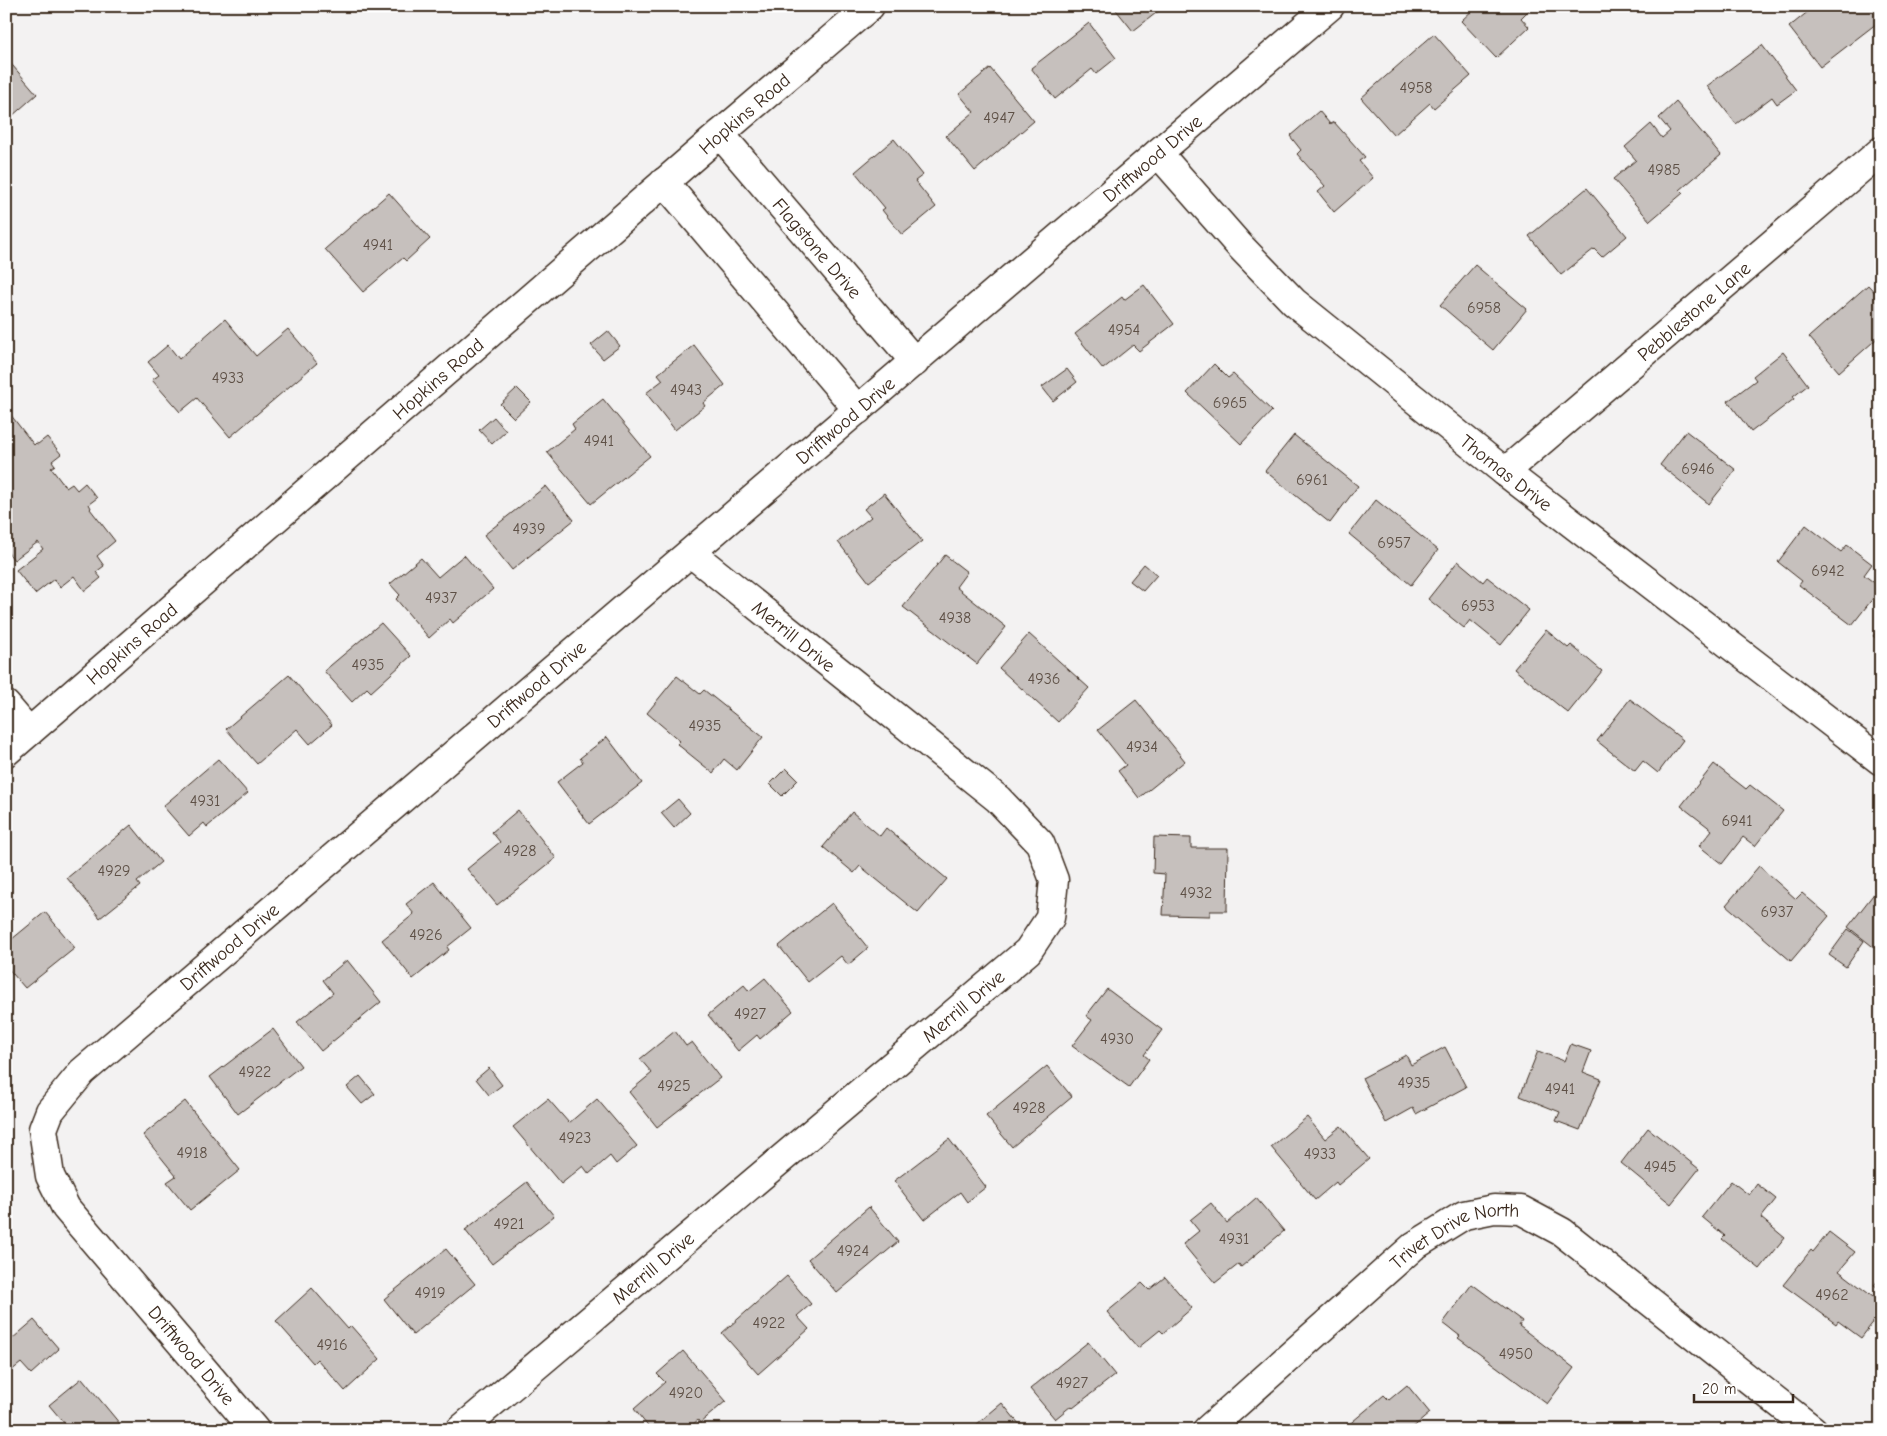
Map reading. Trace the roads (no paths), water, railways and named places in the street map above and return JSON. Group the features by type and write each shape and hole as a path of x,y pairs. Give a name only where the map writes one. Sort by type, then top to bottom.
{"street":[{"name":"Hopkins Road","path":"6,752 870,6"},
{"name":"Driftwood Drive","path":"255,1430 66,1208 50,1176 43,1129 50,1110 82,1072 1330,6"},
{"name":"Flagstone Drive","path":"720,134 915,362"},
{"name":"Pebblestone Lane","path":"1505,472 1881,151"},
{"name":"Thomas Drive","path":"1158,153 1232,237 1294,302 1505,472 1881,761"},
{"path":"664,182 858,410"},
{"name":"Merrill Drive","path":"460,1430 1028,951 1050,918 1054,880 1040,843 998,799 690,553"},
{"path":"6,705 30,732"},
{"name":"Trivet Drive North","path":"1207,1430 1414,1246 1464,1216 1494,1209 1520,1210 1562,1232 1812,1430"}]}
